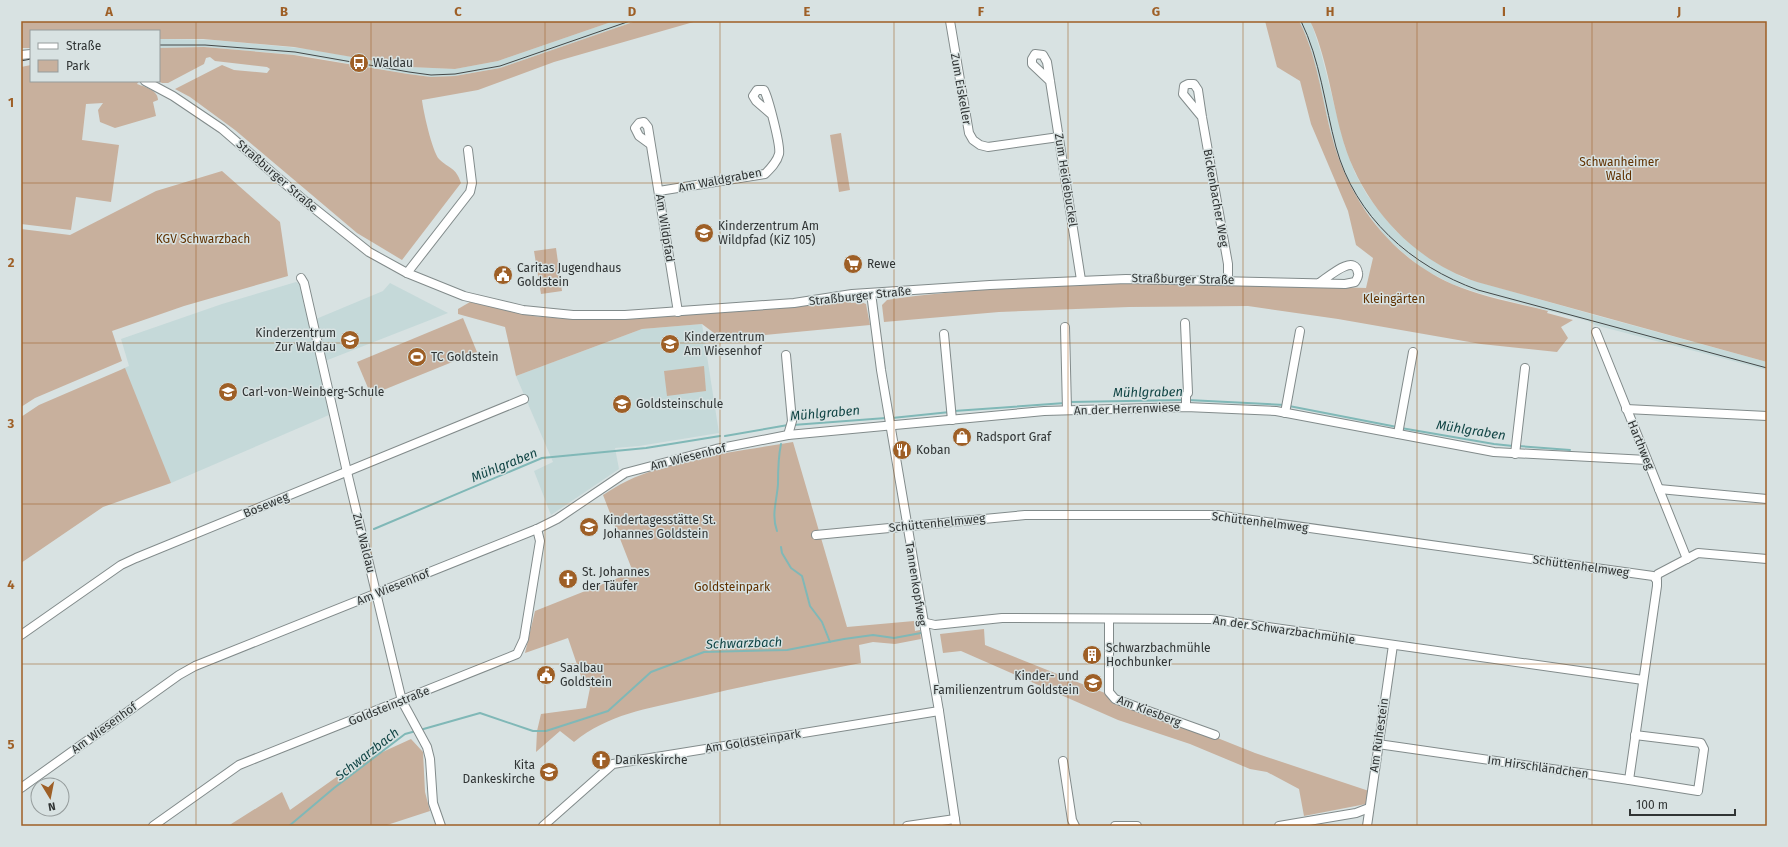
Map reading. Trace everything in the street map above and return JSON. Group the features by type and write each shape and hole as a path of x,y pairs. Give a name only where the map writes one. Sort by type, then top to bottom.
{"street":[{"name":"Zum Eiskeller","path":"950,21 965,116 969,133 973,140 980,145 988,147 1059,137"},
{"name":"Zum Heidebuckel","path":"1050,81 1081,280"},
{"name":"Straßburger Straße","path":"147,82 173,96 222,129 357,244 407,273 464,296 523,310 600,315 678,312 794,303 836,296 1126,278 1319,283"},
{"name":"Am Waldgraben","path":"659,191 765,174 774,165 779,153 771,114"},
{"name":"Bickenbacher Weg","path":"1202,116 1228,264 1228,280"},
{"name":"Am Wildpfad","path":"650,144 678,312"},
{"path":"407,273 470,192 472,183 468,150"},
{"name":"Zur Waldau","path":"301,278 304,283 347,472 402,701 419,731 430,758 433,803 441,826"},
{"name":"Tannenkopfweg","path":"871,294 880,370 891,426 956,822"},
{"name":"An der Herrenwiese","path":"1185,323 1188,393 1186,402"},
{"name":"An der Herrenwiese","path":"1065,327 1067,406"},
{"path":"1286,408 1300,332"},
{"name":"Harthweg","path":"1596,332 1687,559"},
{"path":"944,334 952,415"},
{"path":"1398,432 1413,352"},
{"path":"786,355 792,421 788,435"},
{"path":"1515,448 1525,368"},
{"name":"Boseweg","path":"21,635 121,565 524,399"},
{"name":"An der Herrenwiese","path":"891,426 952,415 1044,411 1067,406 1186,402 1286,408 1494,452 1515,448 1647,460"},
{"path":"1626,409 1767,416"},
{"name":"Am Wiesenhof","path":"21,788 186,670 537,529 556,519 625,473 716,449 788,435 891,426"},
{"path":"1659,489 1767,499"},
{"name":"Schüttenhelmweg","path":"816,535 1025,515 1227,516 1655,577"},
{"name":"Goldsteinstraße","path":"154,826 239,765 513,657 520,650 524,639 540,541 537,529"},
{"path":"1629,780 1657,586 1655,577 1698,553 1767,559"},
{"name":"An der Schwarzbachmühle","path":"922,622 936,625 1002,618 1212,619 1643,680"},
{"name":"Am Kiesberg","path":"1109,619 1109,692 1114,699 1215,735"},
{"name":"Am Ruhestein","path":"1367,826 1393,645"},
{"name":"Am Goldsteinpark","path":"543,826 613,764 938,711"},
{"name":"Im Hirschländchen","path":"1378,744 1698,791 1704,749 1701,744 1635,735"},
{"path":"1063,761 1072,820 1075,826"},
{"path":"1279,826 1356,813 1369,808"},
{"path":"907,826 956,822"},
{"path":"1115,826 1137,826"}],"shaded area":[{"path":"614,21 636,21 500,68 455,76 431,77 307,56 204,47 160,48 160,39 214,40 308,49 410,67 455,69 498,61"},
{"path":"1299,21 1310,21 1312,25 1321,53 1345,147 1355,173 1367,195 1385,218 1396,231 1418,250 1440,265 1464,278 1767,362 1767,370 1479,293 1452,284 1423,269 1389,241 1360,203 1347,180 1335,149 1308,41"},
{"name":"Carl-von-Weinberg-Schule","path":"296,282 301,285 329,415 171,483 122,369 129,366 121,339 222,304"},
{"name":"Kinderzentrum Zur Waldau","path":"390,283 448,313 325,361 316,319 383,291"},
{"name":"Goldsteinschule","path":"702,324 719,433 639,446 615,448 619,469 551,515 534,471 553,462 516,376 642,329"}],"green space":[{"path":"21,21 614,21 498,61 455,69 410,67 294,47 203,39 160,39 160,30 30,30 30,48 21,48"},
{"path":"636,21 697,21 554,62 478,90 422,100 428,130 436,155 457,174 461,183 402,260 357,233 235,130 190,97 175,89 222,65 234,70 267,73 270,69 267,67 215,61 210,57 206,58 204,64 168,83 162,83 160,82 160,48 204,47 294,55 431,77 455,76 500,68"},
{"name":"Kleingärten","path":"1265,21 1299,21 1315,63 1332,137 1340,161 1349,183 1361,205 1376,224 1410,259 1430,273 1452,284 1463,289 1548,311 1547,313 1573,320 1561,327 1568,338 1557,352 1481,344 1338,319 1248,306 1129,307 999,312 884,322 882,305 887,300 993,289 1086,284 1226,284 1366,288 1373,258 1356,245 1348,211 1311,124 1300,81 1277,67"},
{"name":"Schwanheimer Wald","path":"1310,21 1767,21 1767,362 1477,282 1453,272 1430,259 1409,243 1390,224 1374,204 1360,181 1349,158 1341,133 1320,46"},
{"path":"30,65 30,82 138,82 137,84 153,91 158,100 153,102 156,116 115,128 100,122 98,110 103,103 86,104 82,140 119,145 111,202 76,197 71,230 21,224 21,67"},
{"path":"841,133 850,190 839,192 830,135"},
{"name":"KGV Schwarzbach","path":"222,171 280,222 288,276 184,306 112,331 122,361 35,398 21,407 21,229 70,235 156,191"},
{"path":"556,248 562,291 541,294 534,251"},
{"path":"851,301 851,303 861,302 866,304 870,325 722,339 702,324 642,329 516,376 505,327 458,314 458,309 470,302 533,316 604,320"},
{"name":"TC Goldstein","path":"463,318 477,352 371,395 357,362"},
{"path":"704,366 706,391 667,396 664,371"},
{"path":"125,368 171,483 103,507 21,563 21,417 39,405"},
{"name":"Goldsteinpark","path":"793,442 847,627 914,621 915,631 920,630 921,639 895,644 873,642 859,645 861,663 753,684 628,714 600,725 574,742 560,731 536,752 537,731 541,714 586,708 590,688 583,682 568,638 525,653 535,611 633,572 603,495 627,481 666,466 708,456"},
{"path":"984,629 985,645 1255,753 1369,791 1366,804 1304,816 1299,789 1267,772 1250,769 1190,744 1118,720 961,651 943,653 940,634"},
{"path":"411,739 423,752 425,792 430,811 384,826 228,826 282,792 290,810 352,766"}],"waterway":[{"name":"Mühlgraben","path":"1070,402 1183,400"},
{"name":"Mühlgraben","path":"1188,400 1285,405"},
{"name":"Mühlgraben","path":"954,411 1065,403"},
{"name":"Mühlgraben","path":"1289,406 1397,427"},
{"name":"Mühlgraben","path":"892,418 950,412"},
{"name":"Mühlgraben","path":"793,425 886,418"},
{"name":"Mühlgraben","path":"725,436 788,425"},
{"name":"Mühlgraben","path":"1401,428 1513,446"},
{"name":"Mühlgraben","path":"374,529 542,458 646,448 720,436"},
{"path":"777,531 774,513 781,444"},
{"name":"Mühlgraben","path":"1518,446 1570,450"},
{"path":"781,547 782,553 791,568 802,576 810,606 822,622 830,642"},
{"name":"Schwarzbach","path":"420,730 480,713 533,731 546,731 608,711 651,672 704,652 787,650 873,635 894,638 921,633"},
{"name":"Schwarzbach","path":"289,826 334,788 405,734 416,731"}],"tram line":[{"path":"160,45 205,45 295,52 409,72 431,75 455,74 500,66 630,21"},
{"path":"1301,21 1308,36 1318,67 1336,147 1345,172 1357,196 1372,217 1389,236 1409,253 1453,280 1478,290 1767,368"},
{"path":"21,61 30,59"}],"place":[{"name":"Waldau","path":"359,63"},
{"name":"Kinderzentrum Am Wildpfad (KiZ 105)","path":"704,233"},
{"name":"Rewe","path":"853,264"},
{"name":"Caritas Jugendhaus Goldstein","path":"503,275"},
{"name":"Kinderzentrum Zur Waldau","path":"350,340"},
{"name":"Kinderzentrum Am Wiesenhof","path":"670,344"},
{"name":"TC Goldstein","path":"417,357"},
{"name":"Carl-von-Weinberg-Schule","path":"228,392"},
{"name":"Goldsteinschule","path":"622,404"},
{"name":"Radsport Graf","path":"962,437"},
{"name":"Koban","path":"902,450"},
{"name":"Kindertagesstätte St. Johannes Goldstein","path":"589,527"},
{"name":"St. Johannes der Täufer","path":"568,579"},
{"name":"Schwarzbachmühle Hochbunker","path":"1092,655"},
{"name":"Saalbau Goldstein","path":"546,675"},
{"name":"Kinder- und Familienzentrum Goldstein","path":"1093,683"},
{"name":"Dankeskirche","path":"601,760"},
{"name":"Kita Dankeskirche","path":"549,772"}]}
